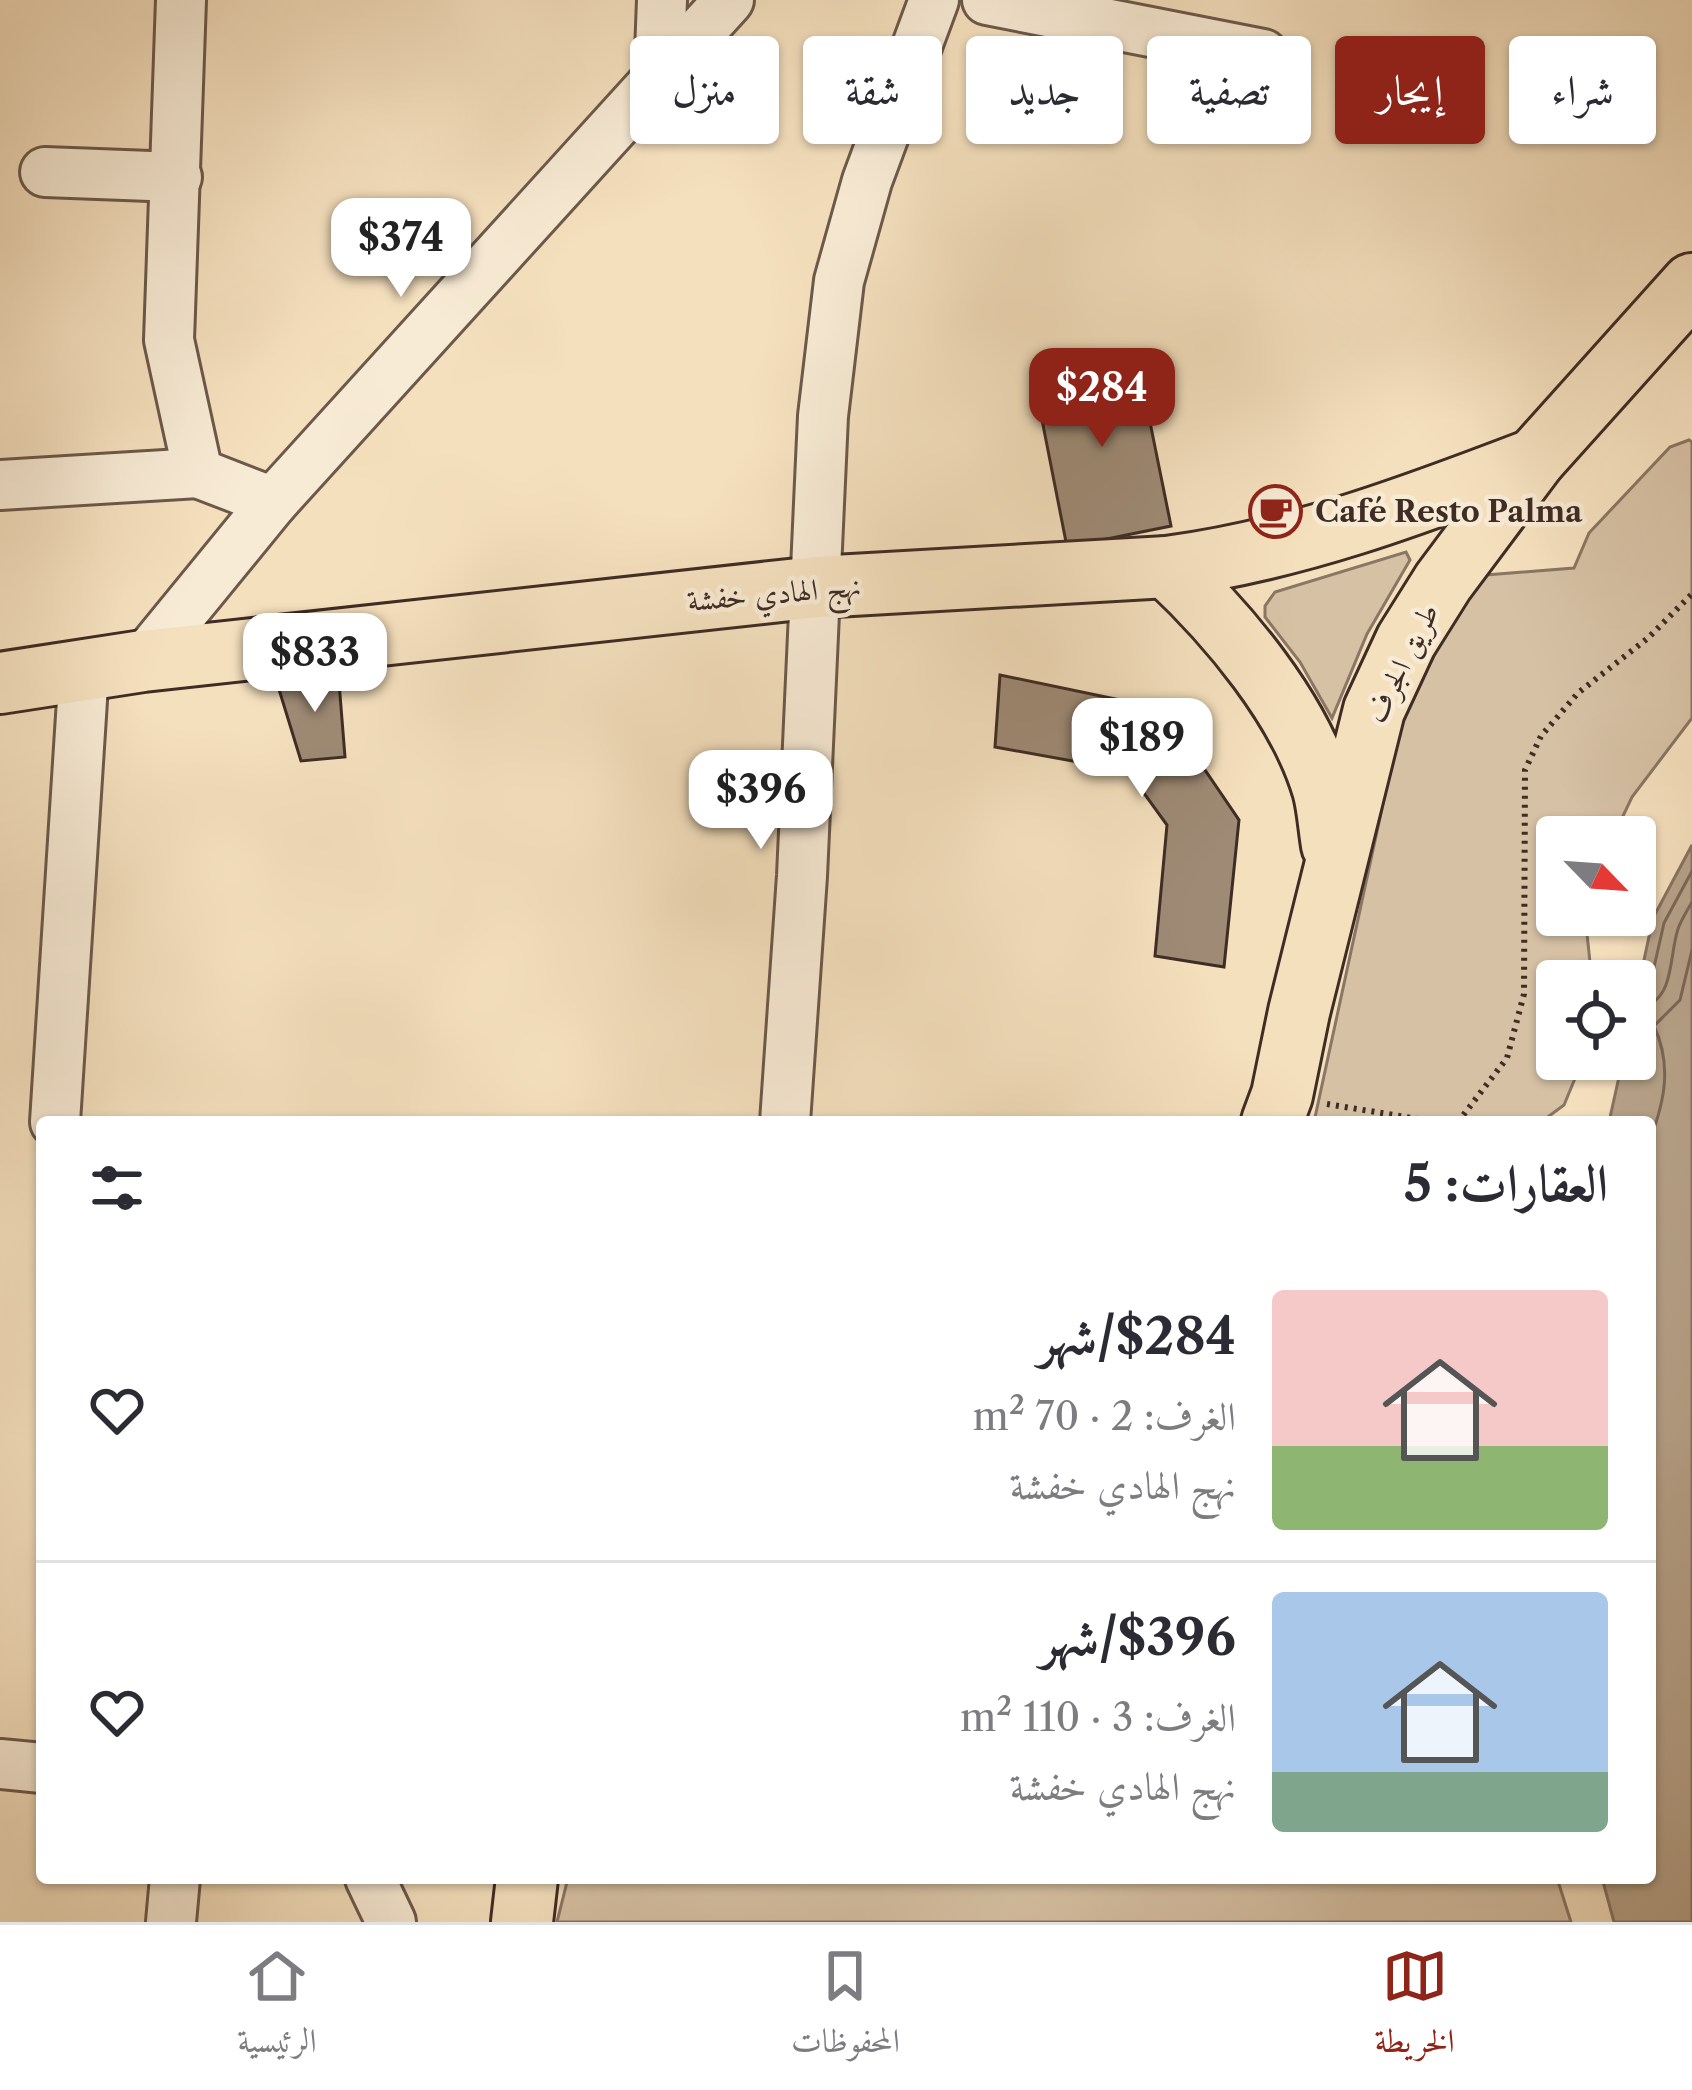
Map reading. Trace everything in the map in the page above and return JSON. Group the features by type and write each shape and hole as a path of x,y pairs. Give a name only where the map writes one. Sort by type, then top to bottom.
{"main road":[{"name":"طريق الجرف","path":"1277,1108 1374,710 1406,641 1535,459 1692,284"},
{"name":"نهج الهادي خفشة","path":"0,683 143,661 817,587 1223,560 1424,502 1535,459"},
{"path":"1167,567 1213,610 1279,700 1323,790 1335,865"},
{"path":"522,1922 526,1884"}],"street":[{"path":"181,0 169,340 198,473"},
{"path":"661,36 662,0"},
{"path":"697,36 729,0"},
{"path":"785,1116 823,416 839,281 867,181 934,0"},
{"path":"987,0 1171,36"},
{"path":"143,661 273,502 630,111"},
{"path":"45,172 177,177"},
{"path":"0,485 198,473 273,502"},
{"path":"55,1116 84,669"},
{"path":"0,1764 36,1767"},
{"path":"171,1922 174,1884"},
{"path":"373,1884 391,1922"}],"path":[{"path":"1463,1116 1507,1058 1524,994 1526,770 1541,736 1577,694 1648,638 1692,594"},
{"path":"1277,1108 1368,1116"}],"shaded area":[{"path":"1692,442 1692,718 1623,816 1536,816 1536,936 1587,936 1590,960 1536,960 1536,1080 1574,1080 1564,1105 1549,1116 1315,1116 1401,721 1474,576 1574,568 1589,533 1670,447"},
{"path":"1406,552 1410,560 1367,634 1332,718 1300,662 1265,617 1265,606 1275,592"},
{"path":"566,1884 1559,1884 1571,1922 557,1922"}],"water":[{"path":"1692,845 1692,1922 1614,1922 1604,1884 1656,1884 1656,1116 1610,1116 1618,1080 1656,1080 1656,960 1644,960 1649,936 1656,936 1656,912"}],"building":[{"path":"1136,353 1171,526 1067,547 1033,374"},
{"path":"338,670 345,757 301,761 277,683"},
{"path":"1000,675 1139,704 1188,745 1239,820 1224,967 1155,956 1167,825 1128,771 995,747"}],"place":[{"name":"Café Resto Palma","path":"1276,511"}]}
